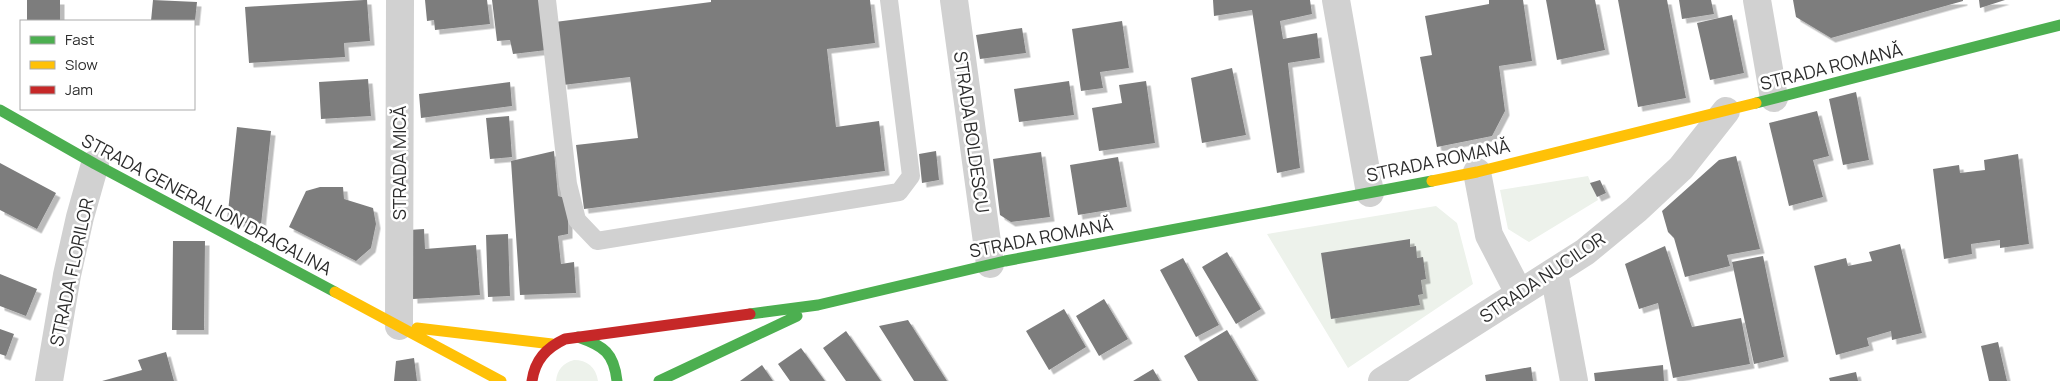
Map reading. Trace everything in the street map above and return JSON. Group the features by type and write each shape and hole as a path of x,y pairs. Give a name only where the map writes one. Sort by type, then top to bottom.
{"street":[{"name":"STRADA MICĂ","path":"398,326 400,0"},
{"name":"STRADA BOLDESCU","path":"954,0 990,264"},
{"path":"1336,0 1370,192"},
{"path":"1757,0 1774,98"},
{"name":"STRADA ROMANĂ","path":"552,344 578,337 818,305 990,264 1477,172 1726,111 2060,25"},
{"name":"STRADA GENERAL ION DRAGALINA","path":"0,110 95,164 501,381"},
{"name":"STRADA NUCILOR","path":"1382,381 1519,293 1554,273 1592,246 1636,210 1681,168 1726,111"},
{"name":"STRADA FLORILOR","path":"50,381 67,275 80,217 95,164"},
{"path":"1477,172 1489,235 1519,293"},
{"path":"1554,273 1574,381"},
{"name":"STRADA ROMANĂ","path":"659,381 818,305"},
{"name":"STRADA GENERAL ION DRAGALINA","path":"398,326 552,344"},
{"path":"578,337 596,343 610,353 617,369 618,381"},
{"path":"532,381 534,368 541,354 552,344"}],"lane":[{"path":"547,0 568,184 577,220 597,241 900,192 911,176 889,0"}],"shaded area":[{"path":"1588,176 1598,200 1529,242 1508,229 1500,190"},
{"path":"1436,206 1457,223 1473,284 1348,368 1267,234"},
{"path":"574,360 583,361 590,365 598,381 556,381 561,368"}],"building":[{"path":"27,0 60,0 60,20 27,20"},
{"path":"153,0 197,2 195,21 151,20"},
{"path":"367,0 370,41 344,43 345,57 249,63 245,7"},
{"path":"425,0 487,0 490,24 435,30 434,20 427,21"},
{"path":"492,0 541,0 547,50 513,54 510,40 497,41"},
{"path":"711,0 870,0 875,43 827,49 836,127 879,121 885,171 584,209 576,145 638,138 630,77 563,85 555,22 711,2"},
{"path":"1213,0 1310,0 1312,14 1280,21 1283,39 1317,33 1320,58 1288,63 1300,168 1277,173 1252,10 1214,16"},
{"path":"1489,0 1523,0 1532,61 1499,66 1505,111 1492,136 1437,147 1420,57 1432,55 1425,16 1489,4"},
{"path":"1546,0 1595,0 1605,50 1557,60"},
{"path":"1618,0 1667,0 1686,98 1638,107"},
{"path":"1679,0 1711,0 1714,14 1682,19"},
{"path":"1793,0 1963,1 1831,38 1796,17"},
{"path":"1979,0 2005,0 1980,8"},
{"path":"1732,15 1744,73 1710,80 1697,23"},
{"path":"1122,21 1129,68 1100,72 1103,88 1081,91 1072,29"},
{"path":"1022,28 1026,53 980,59 976,35"},
{"path":"1232,68 1246,135 1202,143 1191,78"},
{"path":"368,79 371,116 321,119 319,82"},
{"path":"1069,81 1074,115 1019,122 1014,89"},
{"path":"1146,81 1155,143 1099,151 1092,108 1122,103 1119,85"},
{"path":"510,82 512,106 421,118 419,94"},
{"path":"1856,92 1869,160 1843,165 1829,99"},
{"path":"1817,111 1829,156 1813,160 1823,197 1789,206 1769,123"},
{"path":"509,116 512,157 490,159 486,118"},
{"path":"237,127 271,131 261,225 227,221"},
{"path":"554,151 558,196 566,198 568,218 568,234 558,236 561,264 574,262 576,293 520,295 511,161"},
{"path":"936,151 939,180 922,183 919,154"},
{"path":"1041,152 1050,217 1011,222 1000,215 993,159"},
{"path":"2018,154 2029,244 2000,248 2000,240 1971,244 1972,254 1944,259 1933,169 1959,165 1960,173 1985,170 1984,160"},
{"path":"1736,156 1760,249 1727,255 1730,266 1685,277 1674,238 1668,232 1662,211 1719,160"},
{"path":"1118,157 1127,207 1078,215 1070,165"},
{"path":"0,163 56,193 37,229 0,210"},
{"path":"1600,180 1606,193 1597,197 1590,183"},
{"path":"320,187 343,187 344,199 373,208 376,224 371,248 356,261 289,227 306,191"},
{"path":"424,229 425,249 476,245 480,295 413,299 409,230"},
{"path":"508,234 510,296 488,297 486,235"},
{"path":"1410,239 1410,247 1416,246 1417,258 1423,257 1426,279 1421,280 1423,294 1418,295 1420,305 1331,319 1321,253"},
{"path":"173,241 205,241 204,330 172,330"},
{"path":"1900,244 1922,333 1892,340 1891,331 1867,338 1869,346 1836,355 1814,266 1846,258 1848,266 1872,261 1869,252"},
{"path":"1665,246 1692,327 1741,318 1750,364 1673,378 1658,303 1639,309 1625,264"},
{"path":"1227,252 1261,309 1236,324 1202,267"},
{"path":"1763,256 1784,357 1754,364 1732,262"},
{"path":"1183,258 1219,325 1196,337 1160,270"},
{"path":"0,274 37,289 26,316 0,306"},
{"path":"1104,299 1128,339 1099,356 1076,316"},
{"path":"1064,309 1086,347 1049,370 1026,331"},
{"path":"908,320 947,381 914,381 879,326"},
{"path":"0,329 14,334 6,356 0,354"},
{"path":"1227,330 1257,381 1198,381 1184,356"},
{"path":"846,331 881,381 846,381 823,348"},
{"path":"1998,342 2007,381 1989,381 1981,346"},
{"path":"801,348 825,381 790,381 778,364"},
{"path":"166,352 174,381 102,381 142,370 138,360"},
{"path":"414,358 417,381 394,381 396,361"},
{"path":"762,365 773,381 740,381"},
{"path":"1663,365 1664,381 1595,381 1594,373"},
{"path":"1531,367 1533,381 1486,381 1485,375"},
{"path":"1153,369 1160,381 1133,381"},
{"path":"1856,372 1858,381 1830,381 1829,378"}],"traffic: fast":[{"path":"1756,103 2060,25"},
{"path":"0,110 95,164 335,292"},
{"path":"750,314 818,305 1005,261 1432,181"},
{"path":"659,381 797,316"},
{"path":"578,337 601,347 606,352 616,371 617,381"}],"traffic: slow":[{"path":"1432,181 1477,172 1756,103"},
{"path":"335,292 501,381"},
{"path":"417,328 552,344"}],"traffic: jam":[{"path":"532,381 542,356 552,346 565,339 750,314"}]}
